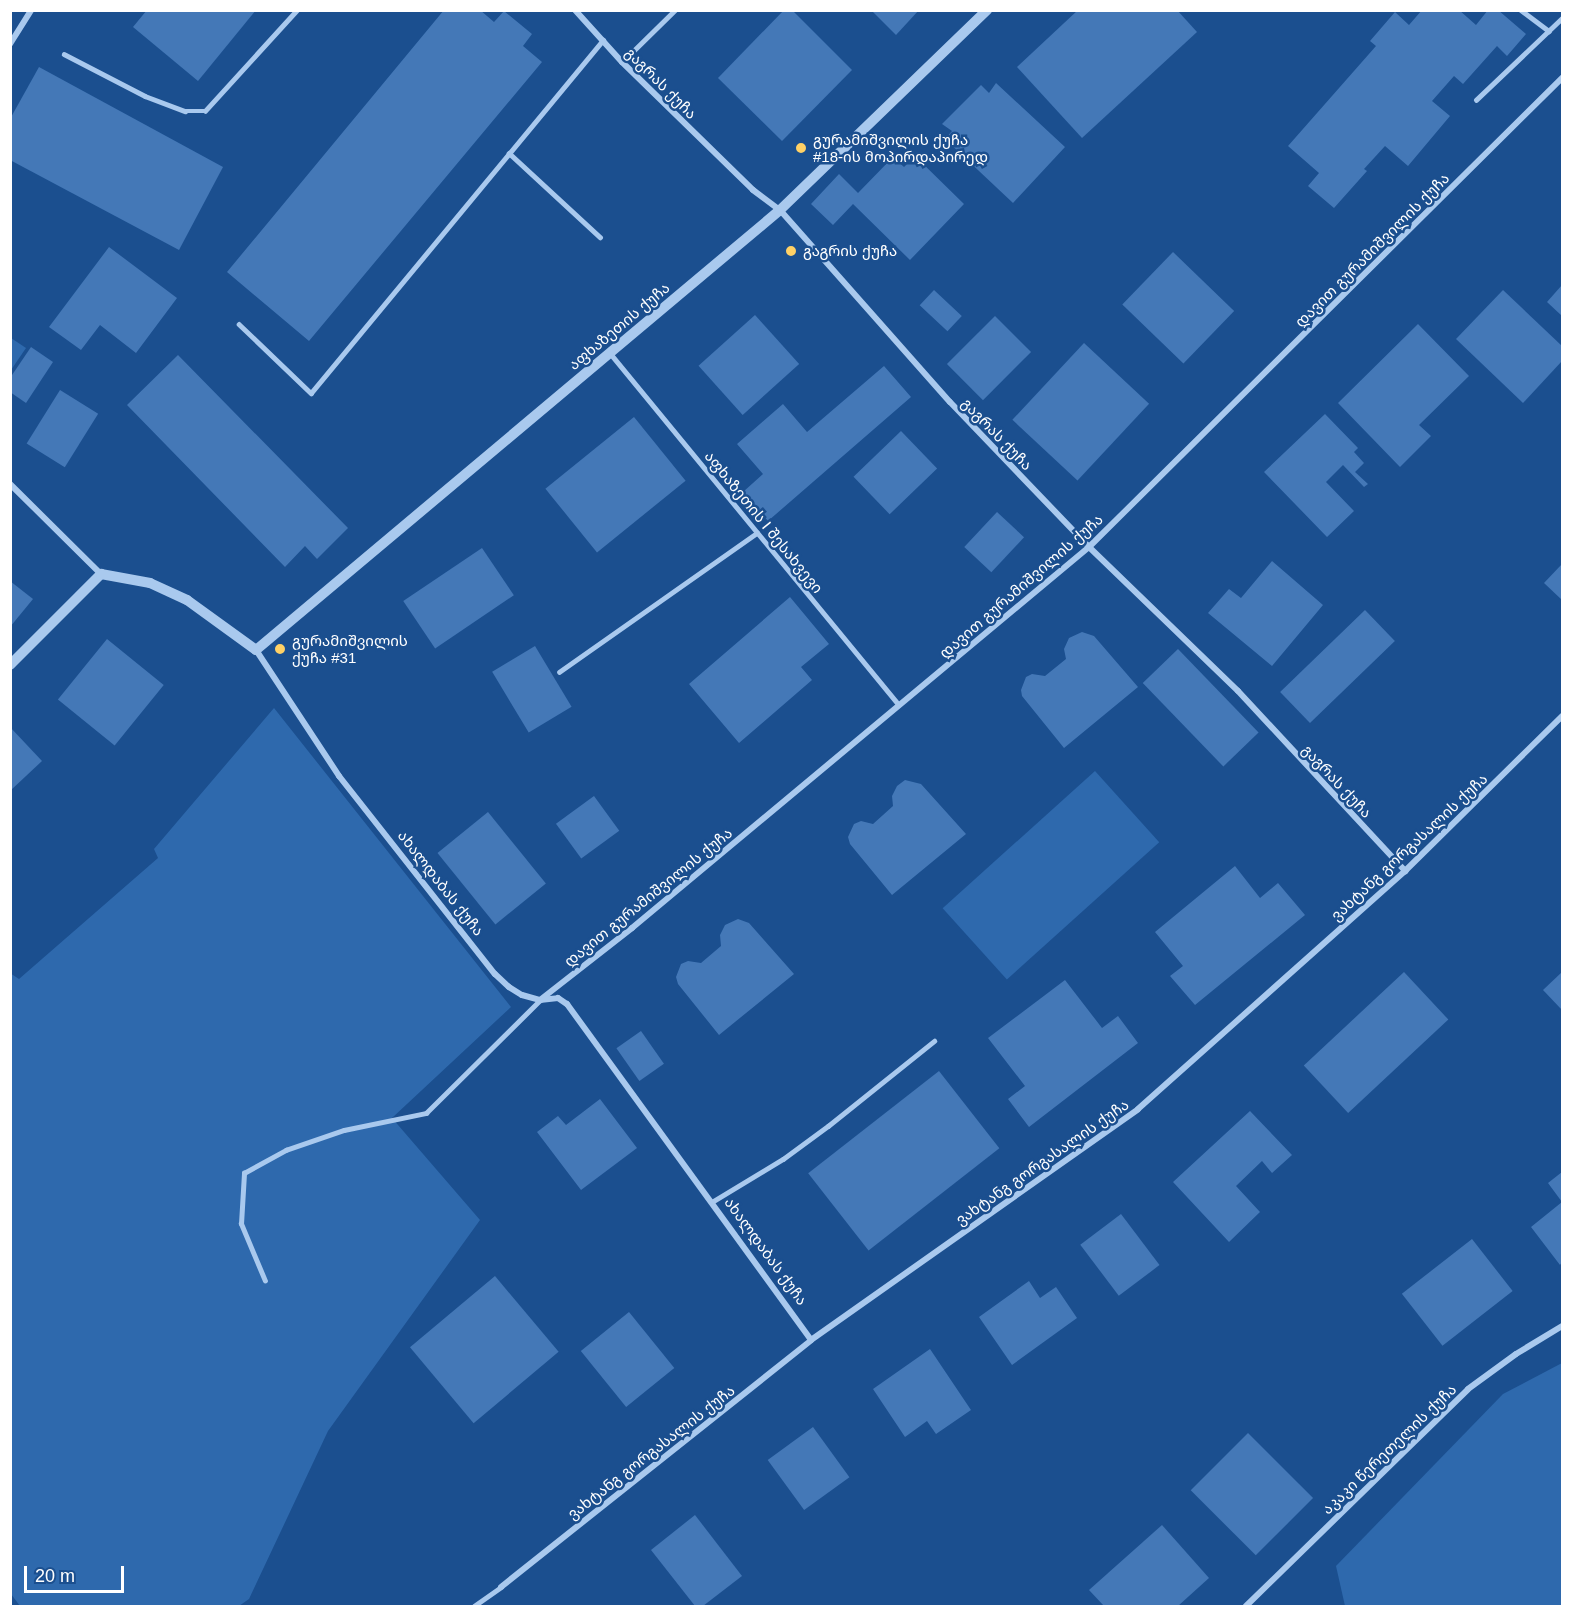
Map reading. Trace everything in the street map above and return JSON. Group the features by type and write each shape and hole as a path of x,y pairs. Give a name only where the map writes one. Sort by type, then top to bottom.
{"street":[{"path":"10,44 31,10"},
{"name":"გაგრას ქუჩა","path":"575,10 622,62 753,190 780,210 950,402 1089,547 1238,691 1405,871"},
{"name":"აფხაზეთის ქუჩა","path":"256,650 780,210 987,10"},
{"name":"დავით გურამიშვილის ქუჩა","path":"540,1000 632,928 1089,547 1563,78"},
{"path":"10,484 101,574 10,665"},
{"name":"ახალდაბას ქუჩა","path":"101,574 150,583 187,600 256,650 339,776 495,974 509,987 540,1000 558,998 567,1004 811,1340"},
{"name":"ვახტანგ გორგასალის ქუჩა","path":"501,1587 811,1340 1138,1109 1405,871 1563,716"},
{"name":"აკაკი წერეთელის ქუჩა","path":"1246,1606 1468,1389 1516,1354 1563,1326"}],"lane":[{"path":"64,54 145,96 185,111 205,111 297,10"},
{"path":"622,62 675,10"},
{"path":"1521,10 1549,31"},
{"path":"1476,100 1563,18"},
{"path":"239,324 310,393 603,40"},
{"path":"509,153 600,237"},
{"name":"აფხაზეთის I შესახვევი","path":"610,353 899,705"},
{"path":"559,672 757,533"},
{"path":"265,1281 241,1224 244,1173 286,1150 344,1130 426,1113 540,1000"},
{"path":"712,1202 783,1159 934,1041"},
{"path":"474,1606 501,1587"}],"shaded area":[{"path":"11,338 26,348 11,370"},
{"path":"274,708 511,1007 392,1118 480,1220 328,1431 249,1599 239,1606 20,1606 11,1594 10,973 19,979 158,858 154,849"},
{"path":"1095,771 1159,842 1007,980 943,908"},
{"path":"1562,1363 1562,1606 1345,1606 1336,1566 1503,1394"}],"building":[{"path":"147,10 256,10 198,81 133,27"},
{"path":"444,10 480,10 494,22 504,11 532,34 523,46 542,62 309,341 227,272"},
{"path":"784,10 792,10 852,70 782,141 718,78"},
{"path":"871,10 919,10 896,35"},
{"path":"1078,10 1177,10 1197,32 1082,138 1017,67"},
{"path":"1422,10 1459,10 1476,25 1488,10 1498,10 1526,34 1507,56 1497,46 1463,84 1454,76 1432,101 1450,116 1408,166 1385,146 1364,169 1367,171 1334,208 1308,186 1319,173 1288,146 1376,46 1370,41 1395,12 1409,25"},
{"path":"39,67 223,167 179,250 10,160 10,119"},
{"path":"996,83 1065,147 1013,203 945,139 952,131 942,124 981,85 989,93"},
{"path":"915,156 964,204 910,260 853,204 833,225 811,204 839,174 858,193 893,157 904,167"},
{"path":"109,247 177,298 136,353 100,325 81,350 49,327"},
{"path":"1173,252 1234,311 1183,364 1122,305"},
{"path":"1562,285 1562,316 1547,302"},
{"path":"934,290 962,316 947,331 920,305"},
{"path":"1503,290 1562,346 1562,361 1523,403 1456,339"},
{"path":"755,315 799,364 743,415 699,366"},
{"path":"995,316 1031,352 983,400 947,364"},
{"path":"1418,324 1469,376 1419,425 1431,436 1400,467 1338,403"},
{"path":"1084,343 1149,404 1077,480 1012,420"},
{"path":"31,347 53,362 26,403 10,392 10,378"},
{"path":"178,355 348,528 317,559 305,546 285,567 127,405"},
{"path":"884,366 911,397 768,521 743,492 763,474 737,444 783,404 807,432"},
{"path":"60,390 98,414 65,467 27,443"},
{"path":"1325,414 1358,448 1354,452 1364,463 1355,472 1368,484 1364,487 1343,465 1326,482 1354,511 1327,537 1264,472"},
{"path":"634,417 686,481 597,552 545,489"},
{"path":"901,431 937,468 890,514 854,477"},
{"path":"997,512 1024,537 991,572 964,547"},
{"path":"482,548 514,595 435,648 403,601"},
{"path":"1272,561 1323,605 1272,666 1208,613 1229,589 1241,598"},
{"path":"1562,564 1562,600 1544,583"},
{"path":"10,581 33,599 10,627"},
{"path":"790,597 829,644 801,667 812,680 739,743 689,684"},
{"path":"1365,610 1395,641 1310,723 1280,692"},
{"path":"1082,632 1094,636 1138,687 1064,748 1022,696 1021,690 1026,677 1032,674 1045,676 1066,659 1064,649 1069,638"},
{"path":"107,639 164,685 115,746 58,700"},
{"path":"535,646 572,707 529,733 492,672"},
{"path":"1178,649 1259,732 1223,766 1143,683"},
{"path":"10,727 42,761 10,791"},
{"path":"905,780 921,784 966,834 892,895 850,844 848,837 854,824 861,821 873,824 893,806 892,796 897,786"},
{"path":"594,796 619,831 581,858 556,824"},
{"path":"488,812 546,883 495,924 437,853"},
{"path":"1235,866 1260,898 1278,883 1305,915 1195,1005 1170,976 1183,966 1155,932"},
{"path":"738,919 749,923 794,974 719,1035 678,984 676,977 681,964 688,961 701,963 721,946 720,935 725,925"},
{"path":"1404,972 1448,1020 1348,1113 1304,1065"},
{"path":"1562,972 1562,1010 1543,990"},
{"path":"1065,980 1102,1028 1118,1016 1138,1043 1029,1127 1008,1099 1025,1086 988,1038"},
{"path":"641,1031 664,1064 639,1081 616,1048"},
{"path":"939,1071 999,1148 869,1250 808,1173"},
{"path":"600,1099 637,1148 581,1190 537,1132 558,1116 566,1125"},
{"path":"1250,1111 1292,1155 1272,1173 1262,1161 1236,1186 1260,1212 1229,1242 1173,1182"},
{"path":"1562,1172 1562,1202 1548,1183"},
{"path":"1562,1202 1562,1262 1560,1265 1531,1227"},
{"path":"1121,1214 1160,1265 1119,1296 1080,1245"},
{"path":"1472,1239 1513,1291 1443,1346 1402,1294"},
{"path":"495,1276 559,1352 474,1423 410,1347"},
{"path":"1029,1281 1040,1298 1056,1287 1077,1318 1012,1365 979,1317"},
{"path":"629,1312 674,1368 626,1407 581,1351"},
{"path":"930,1349 971,1410 936,1434 927,1421 905,1437 873,1389"},
{"path":"813,1427 849,1477 804,1510 768,1460"},
{"path":"1248,1433 1313,1498 1256,1555 1191,1490"},
{"path":"695,1515 742,1576 703,1606 695,1606 651,1550"},
{"path":"1162,1525 1209,1578 1178,1606 1104,1606 1089,1590"}],"place":[{"name":"გურამიშვილის ქუჩა #18-ის მოპირდაპირედ","path":"801,148"},
{"name":"გაგრის ქუჩა","path":"791,251"},
{"name":"გურამიშვილის ქუჩა #31","path":"280,649"}]}
